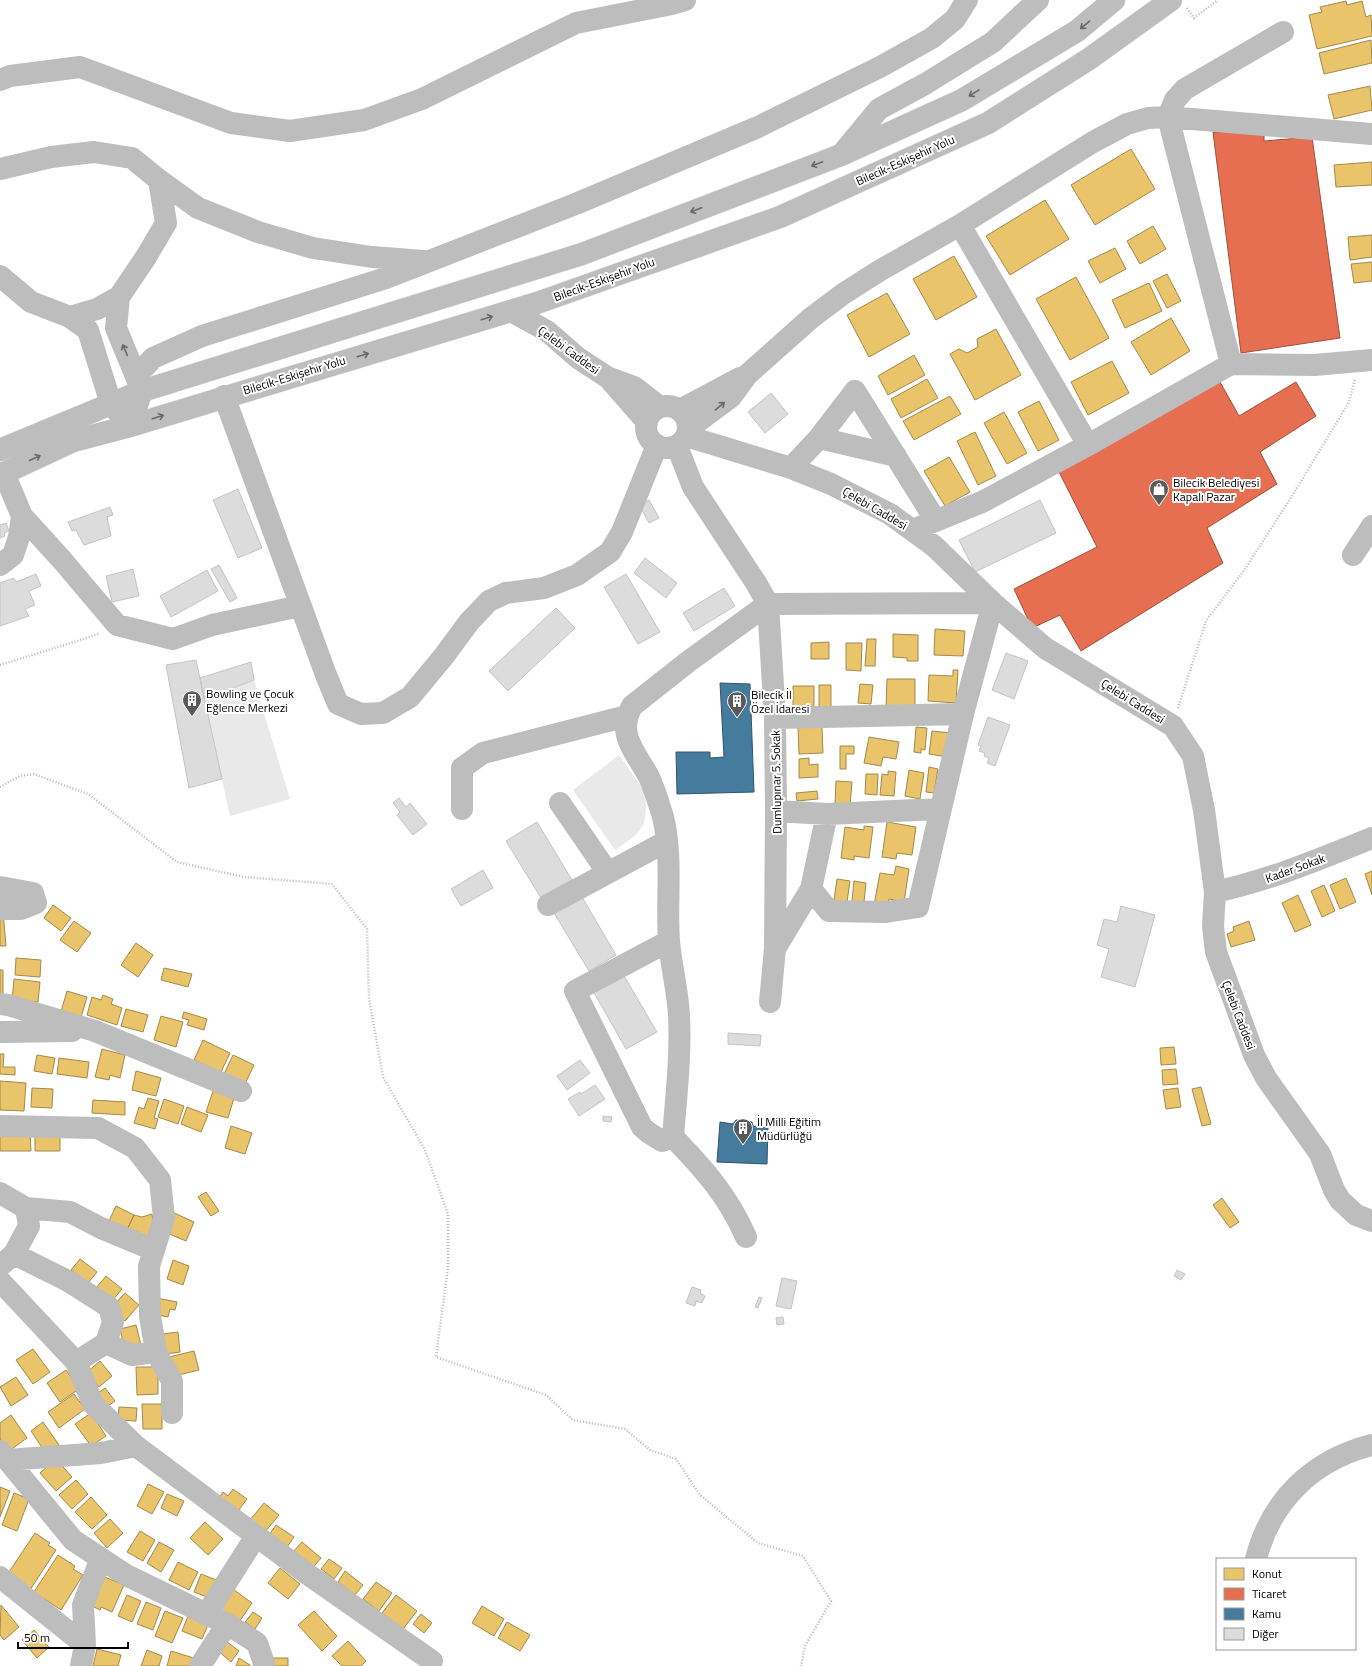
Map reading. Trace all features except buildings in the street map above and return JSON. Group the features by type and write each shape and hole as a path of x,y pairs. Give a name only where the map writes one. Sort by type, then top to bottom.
{"street":[{"path":"0,80 10,76 80,67 231,123 290,131 364,120 422,99 576,23 672,4 685,0"},
{"path":"130,426 139,383 153,358 202,336 386,278 428,262 578,202 758,127 880,68 932,38 955,19 967,0"},
{"path":"842,155 879,109 925,84 993,42 1038,0"},
{"path":"0,450 111,404 139,383 582,254 842,155 962,100 1077,31 1114,0"},
{"name":"Bilecik-Eskişehir Yolu","path":"1,474 73,441 130,426 224,396 511,311 780,217 988,122 1089,59 1171,0"},
{"path":"1231,364 1168,117 1175,100 1185,89 1283,32"},
{"path":"224,396 300,606 338,704 361,714 382,712 410,697 444,656 469,622 489,601 506,593 544,588 577,575 610,552 622,532 670,430 732,397 747,375 811,318 843,294 960,225 1093,142 1127,124 1148,118 1168,117 1372,134"},
{"path":"0,169 51,157 94,152 132,158 159,180 198,208 258,232 313,248 372,257 428,262"},
{"path":"159,180 166,223"},
{"path":"139,383 116,328 119,297 166,223 198,208"},
{"path":"960,225 1088,445"},
{"path":"0,276 31,302 70,317 88,330 111,404 130,426"},
{"path":"70,317 97,309 119,297"},
{"name":"Çelebi Caddesi","path":"511,311 547,331 578,358 607,377 670,430 791,468 860,497 913,530 934,546 994,603 1045,648 1173,726 1193,756 1204,810 1215,892 1213,926 1216,952 1254,1055 1266,1078 1320,1154 1334,1190 1340,1200 1356,1215 1372,1221"},
{"path":"913,530 982,502 1088,445 1231,364 1314,365 1366,361"},
{"path":"791,468 819,438 855,391 936,520"},
{"name":"Dumlupınar 5. Sokak","path":"670,430 693,487 756,582 768,604 775,718 776,811 775,948 770,1002"},
{"path":"819,438 896,456"},
{"path":"1,474 9,485 22,516 62,560 117,625 173,639 212,625 300,606"},
{"path":"0,565 13,555 19,537 22,516"},
{"path":"1353,555 1372,526"},
{"path":"746,1237 738,1219 717,1184 674,1137 679,1045 679,1015 669,941 667,841 663,818 650,779 627,739 625,727 627,716 632,706 672,674 768,604 994,603 963,714 918,907 886,912 829,911 812,889"},
{"path":"775,718 963,714"},
{"path":"462,809 462,768 483,754 627,716"},
{"path":"560,803 608,873"},
{"path":"776,811 827,814 940,809"},
{"path":"775,948 812,889 827,814"},
{"name":"Kader Sokak","path":"1215,892 1244,886 1300,867 1372,838"},
{"path":"548,905 667,841"},
{"path":"0,887 33,893 36,903 21,909 0,909"},
{"path":"669,941 575,991 642,1127 649,1134 662,1141 674,1137"},
{"path":"0,1004 8,1005 95,1031 241,1091"},
{"path":"0,1032 95,1031"},
{"path":"0,1126 98,1128 135,1148 160,1180 164,1218 149,1266 150,1316 156,1352 172,1381 172,1413"},
{"path":"0,1193 26,1208 70,1212 101,1228 154,1250"},
{"path":"26,1208 29,1226 7,1260 68,1281 109,1307 113,1322 106,1343 76,1362"},
{"path":"0,1282 76,1362 93,1404 136,1446 256,1536 432,1661 430,1666"},
{"path":"106,1343 132,1355 156,1352"},
{"path":"1256,1558 1264,1531 1291,1491 1323,1465 1340,1456 1372,1445"},
{"path":"2,1463 101,1453 136,1446"},
{"path":"2,1463 25,1482 73,1540 126,1575 227,1624 257,1642 265,1666"},
{"path":"206,1615 256,1536"},
{"path":"83,1656 83,1605 101,1558"},
{"path":"0,1577 83,1656"},
{"path":"200,1666 227,1624"}],"path":[{"path":"1194,18 1218,0"},
{"path":"1173,726 1206,621 1246,569 1280,516 1349,402 1366,361"},
{"path":"0,665 84,640 117,625"},
{"path":"0,787 20,776 34,774 88,794 177,862 244,876 332,884 367,929 369,998 383,1077 425,1150 448,1214 448,1267 436,1357 546,1395 573,1420 625,1429 650,1450 676,1459 700,1495 758,1543 803,1556 831,1601 805,1646 801,1666"}],"shaded area":[{"path":"254,680 290,799 230,816 204,699"},
{"path":"619,755 645,792 646,808 644,824 636,835 615,850 573,790"}],"place":[{"name":"Bilecik Belediyesi Kapalı Pazar","path":"1159,506"},
{"name":"Bowling ve Çocuk Eğlence Merkezi","path":"192,717"},
{"name":"Bilecik İl Özel İdaresi","path":"737,718"},
{"name":"İl Milli Eğitim Müdürlüğü","path":"743,1145"}]}
